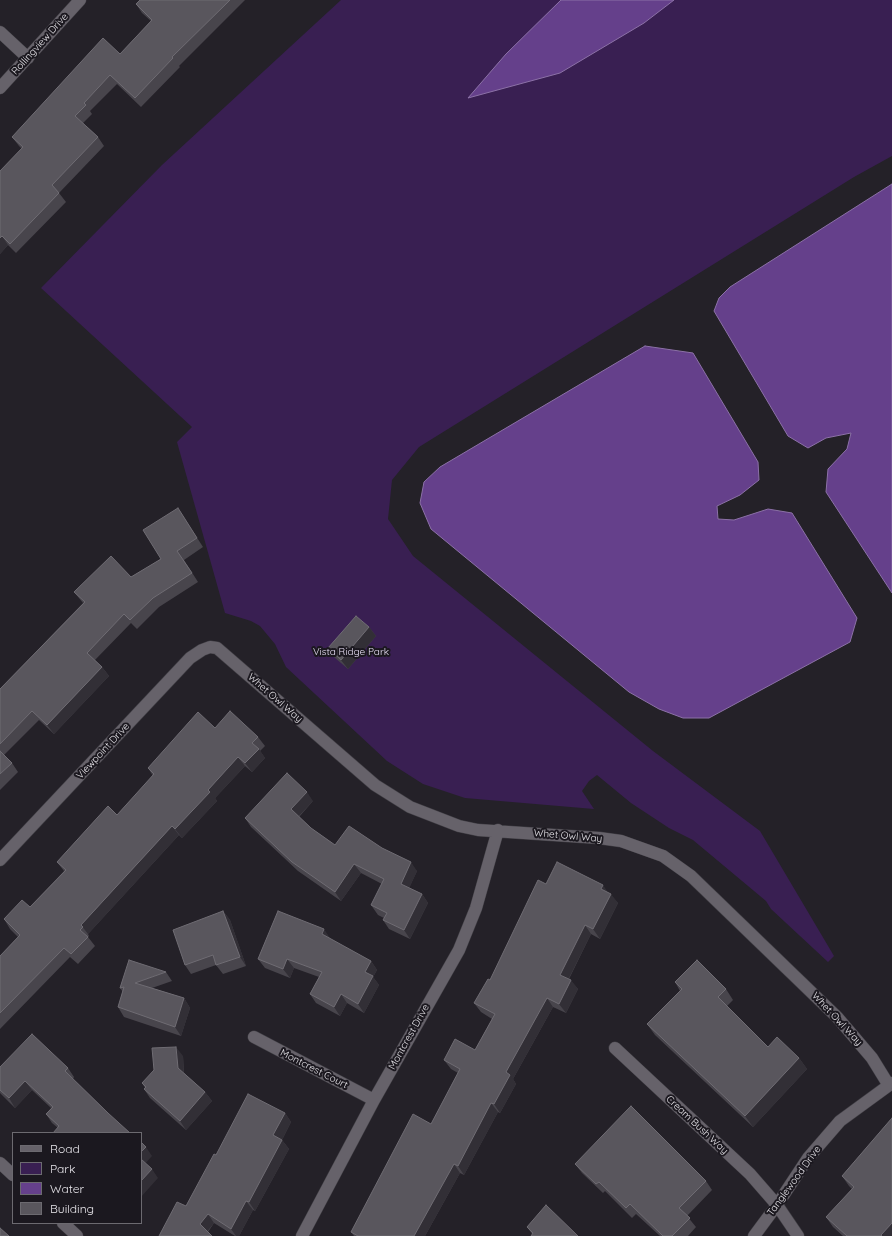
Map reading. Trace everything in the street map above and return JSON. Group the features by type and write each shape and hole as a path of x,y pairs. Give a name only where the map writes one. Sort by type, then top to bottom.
{"street":[{"name":"Rollingview Drive","path":"0,88 80,0"},
{"path":"0,32 28,58"},
{"name":"Whet Owl Way","path":"210,647 222,652 375,784 392,797 410,807 444,821 478,830 498,830 621,841 663,856 691,876 837,1016 872,1058 890,1084"},
{"name":"Viewpoint Drive","path":"0,860 190,658 202,650 210,647"},
{"name":"Montcrest Drive","path":"302,1236 374,1100 459,950 476,908 498,830"},
{"name":"Montcrest Court","path":"254,1038 374,1100"},
{"name":"Cream Bush Way","path":"615,1048 750,1174 777,1205 798,1236"},
{"name":"Tanglewood Drive","path":"754,1236 777,1205 808,1158 840,1121 890,1084"},
{"path":"0,1163 12,1174"},
{"path":"64,1224 77,1236"}],"green space":[{"name":"Vista Ridge Park","path":"341,0 892,0 892,156 854,177 419,447 392,480 388,519 413,556 653,751 760,831 834,956 828,962 771,909 766,901 693,840 669,828 631,803 597,775 589,781 582,791 594,809 465,798 423,784 387,761 286,667 275,644 260,626 251,621 225,613 177,442 192,427 41,288 162,165"}],"water":[{"path":"561,0 674,0 644,23 560,73 468,98 506,54"},
{"path":"892,184 892,593 826,492 828,469 847,449 851,433 826,438 808,448 788,436 714,311 719,298 730,287"},
{"path":"645,346 693,353 758,462 759,480 740,495 717,506 718,519 734,520 768,509 792,513 857,618 850,642 709,718 683,718 659,709 629,692 431,529 420,503 424,482 440,467"}],"building":[{"path":"140,0 230,0 172,57 173,58 135,98 110,75 84,103 86,105 75,116 98,137 52,185 59,193 10,244 2,236 0,238 0,171 23,147 12,137 103,38 120,54 152,20 136,4"},
{"path":"178,508 197,538 177,551 192,573 153,598 130,620 124,614 87,653 102,667 47,725 32,711 0,744 0,689 85,602 74,592 111,556 131,577 161,559 143,530"},
{"path":"356,616 369,627 341,660 328,648"},
{"path":"230,711 258,737 252,743 259,749 245,763 238,757 208,790 210,792 175,829 172,826 81,925 83,927 80,930 88,937 71,954 64,948 0,1013 0,956 20,935 4,919 22,900 30,907 66,870 57,862 108,806 117,815 154,774 148,768 198,712 215,728"},
{"path":"0,751 12,763 0,774"},
{"path":"287,773 307,792 291,809 311,828 335,845 349,826 382,848 411,862 401,884 422,894 404,930 383,920 387,913 371,905 384,879 354,864 335,892 292,862 245,818"},
{"path":"557,862 603,885 601,889 611,894 593,929 585,925 560,975 571,980 559,1004 547,998 506,1072 510,1075 494,1104 491,1103 458,1166 454,1164 414,1236 358,1236 351,1232 413,1114 431,1124 460,1069 444,1060 455,1039 475,1050 495,1014 474,1003 488,979 490,980 538,880 546,884"},
{"path":"223,911 240,957 216,965 213,955 185,965 173,930"},
{"path":"278,911 324,929 322,934 371,961 365,972 373,976 358,1004 341,994 334,1007 310,994 322,972 287,959 283,969 258,959"},
{"path":"129,960 166,972 135,983 184,998 175,1027 118,1007 124,987 120,988"},
{"path":"697,960 726,989 718,997 768,1047 777,1037 799,1058 745,1116 647,1024 682,989 675,982"},
{"path":"32,1034 68,1068 65,1071 129,1132 54,1132 59,1126 46,1114 53,1107 25,1081 9,1098 0,1090 0,1067"},
{"path":"176,1047 178,1068 205,1092 180,1121 144,1089 146,1087 142,1083 154,1070 152,1048"},
{"path":"248,1094 285,1113 273,1135 282,1140 249,1202 246,1201 231,1229 208,1214 200,1224 212,1236 159,1236 177,1202 186,1206 214,1154 216,1155"},
{"path":"631,1106 706,1181 679,1208 690,1218 672,1236 663,1236 630,1204 626,1208 599,1182 596,1184 575,1164"},
{"path":"892,1118 892,1223 881,1235 882,1236 847,1236 826,1217 854,1187 842,1176"},
{"path":"142,1143 146,1147 142,1151"},
{"path":"142,1160 152,1169 142,1180"},
{"path":"546,1205 578,1236 531,1236 533,1233 527,1227"},
{"path":"0,1228 9,1236 0,1236"}]}
